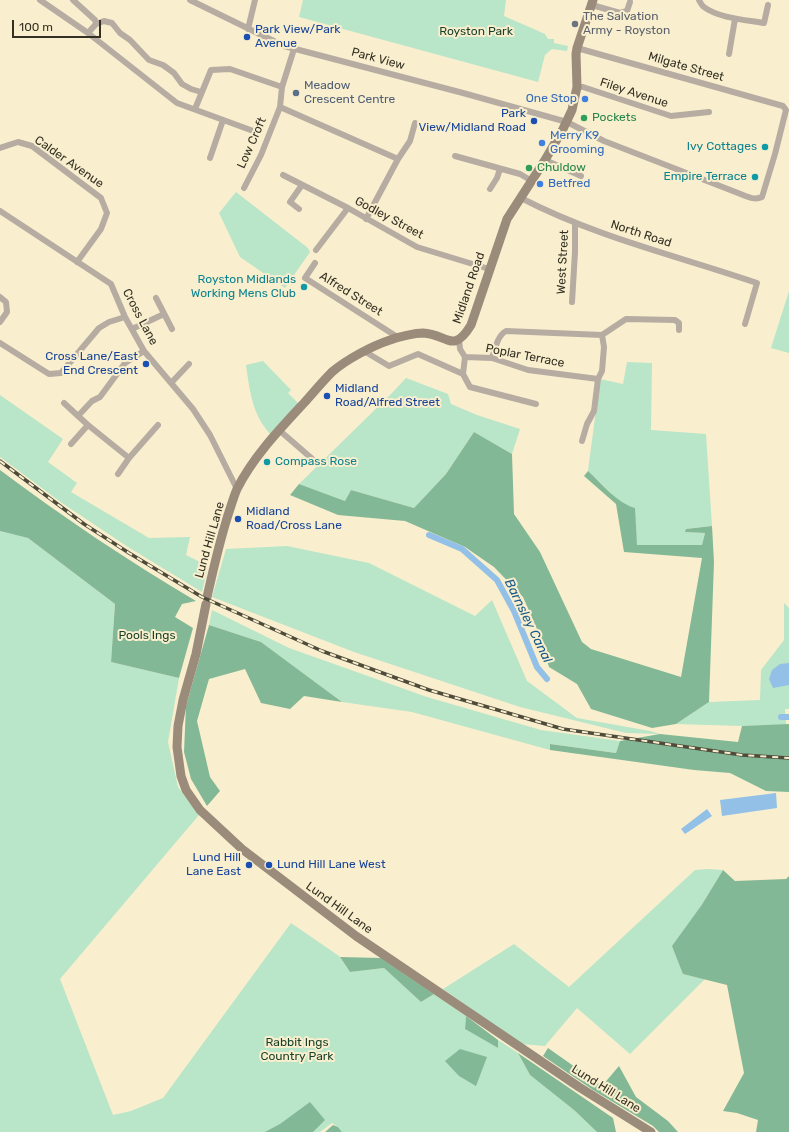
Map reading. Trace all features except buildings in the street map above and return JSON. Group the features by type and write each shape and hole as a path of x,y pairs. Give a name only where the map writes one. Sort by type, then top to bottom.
{"main road":[{"name":"Midland Road","path":"237,489 258,456 279,430 333,372 364,351 391,339 422,333 432,334 445,340 452,341 459,340 466,334 471,325 504,224 545,160 567,122 572,110 577,87 576,54 592,2"},
{"name":"Lund Hill Lane","path":"237,489 218,546 196,654 183,700 178,726 177,747 181,776 186,790 200,810 242,849 356,936 579,1088 651,1132"}],"street":[{"path":"40,0 88,33 177,103 256,132"},
{"path":"73,0 95,20 96,24"},
{"name":"Park View","path":"190,0 284,46 567,122 604,141 738,193 758,199"},
{"path":"248,29 255,0"},
{"path":"699,0 704,7 718,14 735,19 764,23 768,4"},
{"path":"592,2 620,13 627,11 630,2"},
{"path":"729,54 735,19"},
{"path":"88,33 96,24 104,21 112,24 120,33 130,40 148,60 163,65 174,73 182,84 201,92"},
{"name":"Milgate Street","path":"578,48 785,107 786,110 764,194 758,199"},
{"name":"Low Croft","path":"244,188 261,155 280,107 282,87 294,49"},
{"path":"194,109 211,70 230,69 282,87"},
{"name":"Filey Avenue","path":"577,87 583,87 671,116 709,112"},
{"path":"280,107 398,159"},
{"path":"210,158 224,120"},
{"path":"366,219 398,159 410,141 415,123"},
{"name":"Calder Avenue","path":"0,148 18,142 32,146 101,198 107,213 101,230 78,262"},
{"path":"455,156 520,174 532,181"},
{"path":"545,160 581,176"},
{"path":"490,189 497,178 500,169"},
{"name":"Godley Street","path":"283,175 348,208 417,247 489,269"},
{"path":"298,209 288,200 302,185"},
{"name":"North Road","path":"521,198 576,224 609,236 757,283 745,324"},
{"path":"316,250 348,208"},
{"name":"Cross Lane","path":"0,211 111,284 125,317 144,351 193,409 210,435 237,489"},
{"name":"West Street","path":"572,302 576,224"},
{"name":"Alfred Street","path":"315,263 305,278 399,338"},
{"path":"0,297 6,302 7,312 0,322"},
{"path":"156,298 172,329"},
{"path":"132,329 164,314"},
{"path":"0,343 49,374 61,373 98,328 109,322 125,317"},
{"path":"492,358 499,338 506,332 602,335 626,319 675,320 679,323 679,330"},
{"path":"582,441 587,424 594,411 598,380 602,371 604,347 602,335"},
{"path":"459,340 460,349 465,358 462,374"},
{"path":"78,416 92,401 100,397 125,363 144,351"},
{"path":"364,351 389,366 418,354 462,374 470,387 536,404"},
{"name":"Poplar Terrace","path":"465,358 492,358 528,370 598,380"},
{"path":"171,383 189,364"},
{"path":"64,403 88,425 130,458"},
{"path":"71,444 88,425"},
{"path":"118,474 158,425"},
{"path":"279,430 316,464"}],"green space":[{"name":"Royston Park","path":"303,0 506,0 504,16 545,34 548,39 554,39 554,43 568,46 567,51 552,49 545,55 538,82 299,17"},
{"path":"236,192 308,248 310,252 285,288 240,257 219,213"},
{"path":"789,291 789,353 771,348"},
{"path":"263,361 291,390 288,393 301,406 273,437 260,421 256,412 246,365"},
{"path":"627,362 652,363 651,430 706,434 712,526 686,529 686,532 705,533 702,545 637,545 629,507 618,500 588,471 600,379 623,384"},
{"path":"406,378 448,394 451,404 477,415 520,429 512,454 474,432 446,474 414,508 351,490 345,501 299,484 391,394"},
{"path":"0,395 63,439 48,462 77,483 71,492 149,538 190,537 186,555 208,566 202,592 128,547 62,503 0,457"},
{"path":"474,432 512,454 514,514 540,552 582,642 591,649 681,677 702,558 624,552 616,504 584,476 588,471 616,498 628,506 635,508 637,545 702,545 705,533 685,532 686,529 712,526 714,562 709,702 676,724 652,728 591,709 577,684 549,667 537,629 523,597 494,567 465,547 405,521 338,515 290,495 299,484 345,501 351,490 414,508 446,474"},
{"name":"Pools Ings","path":"0,470 96,538 196,601 182,604 175,617 193,628 179,678 111,662 115,604 28,538 0,531"},
{"name":"Rabbit Ings Country Park","path":"0,531 28,538 115,604 111,662 179,678 168,742 178,787 199,815 60,979 113,1115 131,1111 163,1098 291,923 339,956 350,972 384,968 421,1002 434,994 466,1016 465,1029 498,1048 498,1040 518,1053 530,1075 574,1110 597,1132 342,1132 332,1123 320,1132 0,1132"},
{"path":"287,546 369,563 475,616 492,600 527,681 577,718 660,734 626,733 520,707 354,652 212,597 226,549"},
{"path":"784,603 789,608 789,709 785,709 786,725 742,726 676,724 709,702 760,700 761,670 784,640"},
{"path":"212,610 289,648 427,697 541,730 620,741 616,753 550,744 550,750 412,712 342,702 261,642 209,625"},
{"path":"209,625 261,642 342,702 304,696 290,709 261,703 245,669 209,679 197,721 210,777 220,791 207,806 191,779 184,752 186,706"},
{"path":"789,724 789,792 766,791 730,773 694,770 550,750 550,744 616,753 620,741 660,734 738,742 742,726"},
{"path":"695,870 723,870 701,906 683,974 705,979 630,1054 577,1008 545,1046 521,1044 443,989 514,944 569,987"},
{"path":"723,870 735,881 786,879 789,876 789,1132 756,1132 758,1120 737,1113 723,1111 744,1073 727,985 683,974 672,946 701,906"},
{"path":"340,957 381,958 434,994 421,1002 384,968 350,972"},
{"path":"466,1016 498,1040 498,1048 465,1029"},
{"path":"548,1048 602,1086 619,1066 636,1097 668,1121 678,1132 659,1132 653,1126 593,1090 543,1056"},
{"path":"460,1049 487,1057 476,1086 459,1076 445,1061"},
{"path":"518,1053 613,1118 616,1132 597,1132 574,1110 530,1075"},
{"path":"310,1102 325,1120 313,1132 265,1132 280,1124"},
{"path":"333,1125 338,1127 342,1132 325,1132"}],"water":[{"path":"789,663 789,685 773,688 769,679 772,670 780,664"},
{"path":"776,793 777,808 722,816 720,800"},
{"path":"707,809 712,816 685,834 681,829"}],"waterway":[{"name":"Barnsley Canal","path":"429,535 462,549 497,580 514,611 537,667 547,679"},
{"name":"Barnsley Canal","path":"781,717 789,717"}],"railway":[{"path":"0,461 84,524 202,597 322,651 429,690 563,729 742,755 789,758"}],"place":[{"name":"The Salvation Army - Royston","path":"575,24"},
{"name":"Park View/Park Avenue","path":"247,37"},
{"name":"Meadow Crescent Centre","path":"296,93"},
{"name":"One Stop","path":"585,99"},
{"name":"Pockets","path":"584,118"},
{"name":"Park View/Midland Road","path":"534,121"},
{"name":"Merry K9 Grooming","path":"542,143"},
{"name":"Ivy Cottages","path":"765,147"},
{"name":"Chuldow","path":"529,168"},
{"name":"Empire Terrace","path":"755,177"},
{"name":"Betfred","path":"540,184"},
{"name":"Royston Midlands Working Mens Club","path":"304,287"},
{"name":"Cross Lane/East End Crescent","path":"146,364"},
{"name":"Midland Road/Alfred Street","path":"327,396"},
{"name":"Compass Rose","path":"267,462"},
{"name":"Midland Road/Cross Lane","path":"238,519"},
{"name":"Lund Hill Lane East","path":"249,865"},
{"name":"Lund Hill Lane West","path":"269,865"}]}
